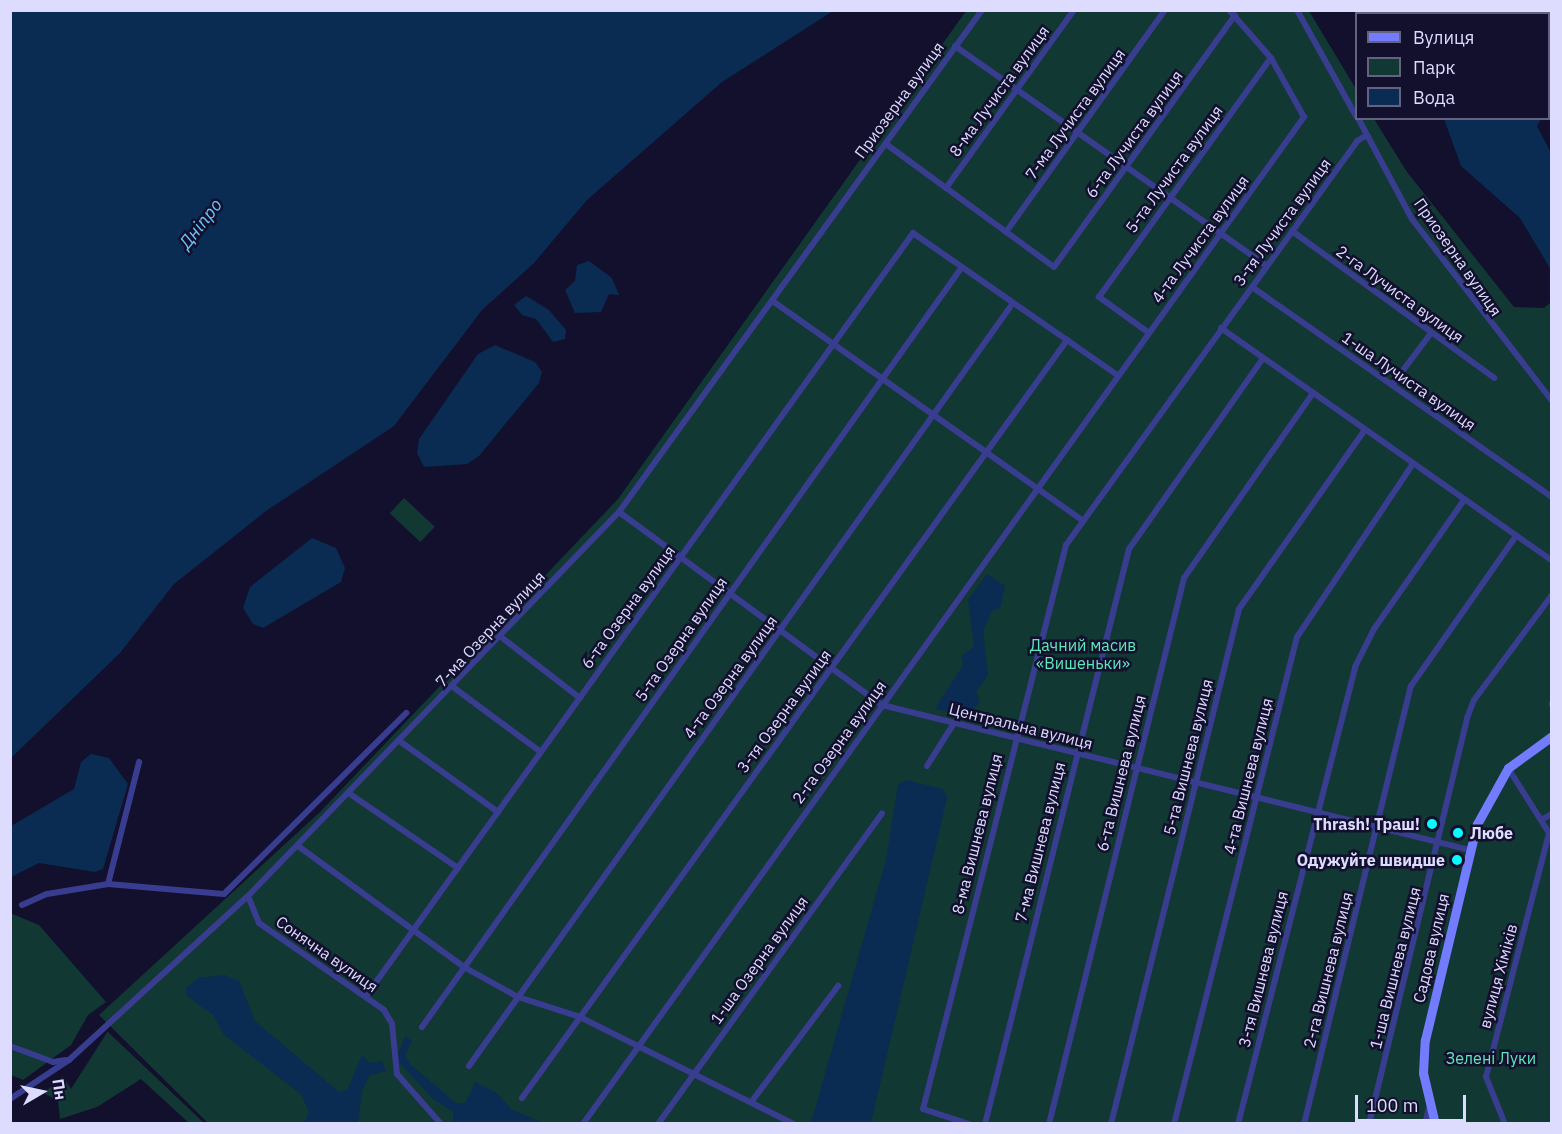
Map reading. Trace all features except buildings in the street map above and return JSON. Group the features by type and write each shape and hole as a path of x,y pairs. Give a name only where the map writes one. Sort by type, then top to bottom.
{"street":[{"name":"Приозерна вулиця","path":"839,206 982,10"},
{"name":"8-ма Лучиста вулиця","path":"946,188 1074,10"},
{"name":"7-ма Лучиста вулиця","path":"1006,232 1164,10"},
{"path":"1229,10 1271,58"},
{"name":"Приозерна вулиця","path":"1297,10 1355,113"},
{"name":"6-та Лучиста вулиця","path":"1006,232 1054,267 1126,171 1235,15"},
{"path":"955,46 1126,171 1170,197 1266,265"},
{"name":"4-та Лучиста вулиця","path":"1117,375 1304,117 1271,58"},
{"name":"5-та Лучиста вулиця","path":"1149,333 1099,297 1271,58"},
{"name":"Приозерна вулиця","path":"1359,120 1442,263 1551,401"},
{"name":"3-тя Лучиста вулиця","path":"1221,328 1357,141 1367,135"},
{"path":"886,144 1006,232"},
{"name":"7-ма Озерна вулиця","path":"10,1100 69,1060 105,1022 248,896 401,742 619,512 774,302 839,206"},
{"name":"2-га Лучиста вулиця","path":"1292,231 1494,378"},
{"name":"6-та Озерна вулиця","path":"366,996 913,233 962,267"},
{"path":"962,267 1117,375"},
{"name":"5-та Озерна вулиця","path":"422,1027 962,267"},
{"name":"1-ша Лучиста вулиця","path":"1252,287 1551,497"},
{"path":"774,302 1083,521"},
{"name":"4-та Озерна вулиця","path":"469,1066 1013,303"},
{"path":"1221,328 1551,561"},
{"name":"8-ма Вишнева вулиця","path":"969,1124 923,1109 1057,568 1083,521 1221,328"},
{"path":"1392,386 1431,333"},
{"name":"3-тя Озерна вулиця","path":"522,1098 1067,340"},
{"name":"7-ма Вишнева вулиця","path":"985,1124 1075,753 1129,549 1263,358"},
{"name":"2-га Озерна вулиця","path":"583,1124 1117,375"},
{"name":"6-та Вишнева вулиця","path":"1049,1124 1135,768 1184,578 1313,393"},
{"name":"5-та Вишнева вулиця","path":"1111,1124 1239,609 1365,430"},
{"name":"4-та Вишнева вулиця","path":"1174,1124 1297,637 1413,464"},
{"name":"3-тя Вишнева вулиця","path":"1238,1124 1316,812 1355,667 1374,629 1464,500"},
{"name":"Центральна вулиця","path":"619,512 882,705 1470,850"},
{"name":"2-га Вишнева вулиця","path":"1304,1124 1412,686 1516,536"},
{"name":"1-ша Вишнева вулиця","path":"1369,1124 1474,700 1551,595"},
{"path":"501,637 580,698"},
{"path":"453,687 540,752"},
{"path":"22,905 48,894 108,884 224,894 406,713"},
{"path":"927,766 954,723"},
{"name":"Садова вулиця","path":"1436,1124 1429,1108 1423,1073 1425,1040 1470,850 1482,809 1508,768 1551,736"},
{"path":"401,742 498,812"},
{"path":"108,884 139,762"},
{"path":"1508,768 1550,835"},
{"path":"350,794 458,868"},
{"name":"1-ша Озерна вулиця","path":"658,1124 882,813"},
{"path":"1541,820 1551,814"},
{"name":"вулиця Хіміків","path":"1505,1124 1486,1077 1550,835"},
{"path":"298,846 464,967 518,997 580,1017 794,1124"},
{"name":"Сонячна вулиця","path":"248,896 259,923 366,996 392,1024 397,1074 441,1124"},
{"path":"752,1101 838,986"},
{"path":"10,1046 53,1062 69,1060"},
{"path":"1425,1124 1429,1108"}],"green space":[{"name":"Дачний масив «Вишеньки»","path":"966,11 1309,11 1355,87 1355,120 1375,120 1407,172 1514,307 1544,308 1551,302 1551,1123 208,1123 99,1015 320,812 618,499"},
{"path":"404,498 435,527 420,542 390,513"},
{"path":"10,913 39,925 106,1002 88,1015 71,1045 23,1080 11,1075"},
{"path":"108,1031 204,1123 189,1123 141,1079 97,1107 60,1119 58,1101 44,1093 63,1076 71,1089"}],"water":[{"name":"Дніпро","path":"11,10 833,11 722,82 587,200 534,263 482,310 394,426 266,511 174,584 120,653 11,758"},
{"path":"1500,11 1551,11 1550,62 1550,12"},
{"path":"1444,120 1540,120 1537,126 1551,153 1551,270 1520,218 1461,166"},
{"path":"589,261 612,278 619,295 609,294 601,312 575,313 565,290 575,281 577,265"},
{"path":"526,296 549,310 566,330 565,339 553,342 536,319 522,315 514,305"},
{"path":"495,345 535,362 542,372 539,383 479,456 467,464 424,467 417,453 419,439 478,354"},
{"path":"312,538 336,548 345,568 341,582 263,628 253,624 243,608 250,587"},
{"path":"987,574 1005,586 1000,608 992,611 983,631 988,675 976,692 980,702 969,714 935,709 963,665 961,657 974,646 968,600"},
{"path":"91,754 109,758 128,784 103,869 95,872 39,863 11,877 11,826 74,789 81,762"},
{"path":"906,780 943,789 947,798 871,1123 811,1123 886,860 898,785"},
{"path":"225,975 239,981 255,1021 339,1092 347,1090 362,1055 370,1063 382,1061 386,1071 370,1075 362,1091 358,1123 304,1123 309,1113 302,1095 224,1035 213,1015 187,996 186,988 198,978"},
{"path":"405,1036 412,1041 405,1055 410,1064 457,1104 466,1102 475,1082 497,1093 512,1110 544,1123 453,1123 453,1112 433,1099 396,1059"}],"place":[{"name":"Thrash! Траш!","path":"1432,824"},
{"name":"Любе","path":"1458,833"},
{"name":"Одужуйте швидше","path":"1457,860"}],"park label":[{"name":"Зелені Луки","path":"1491,1058"}]}
